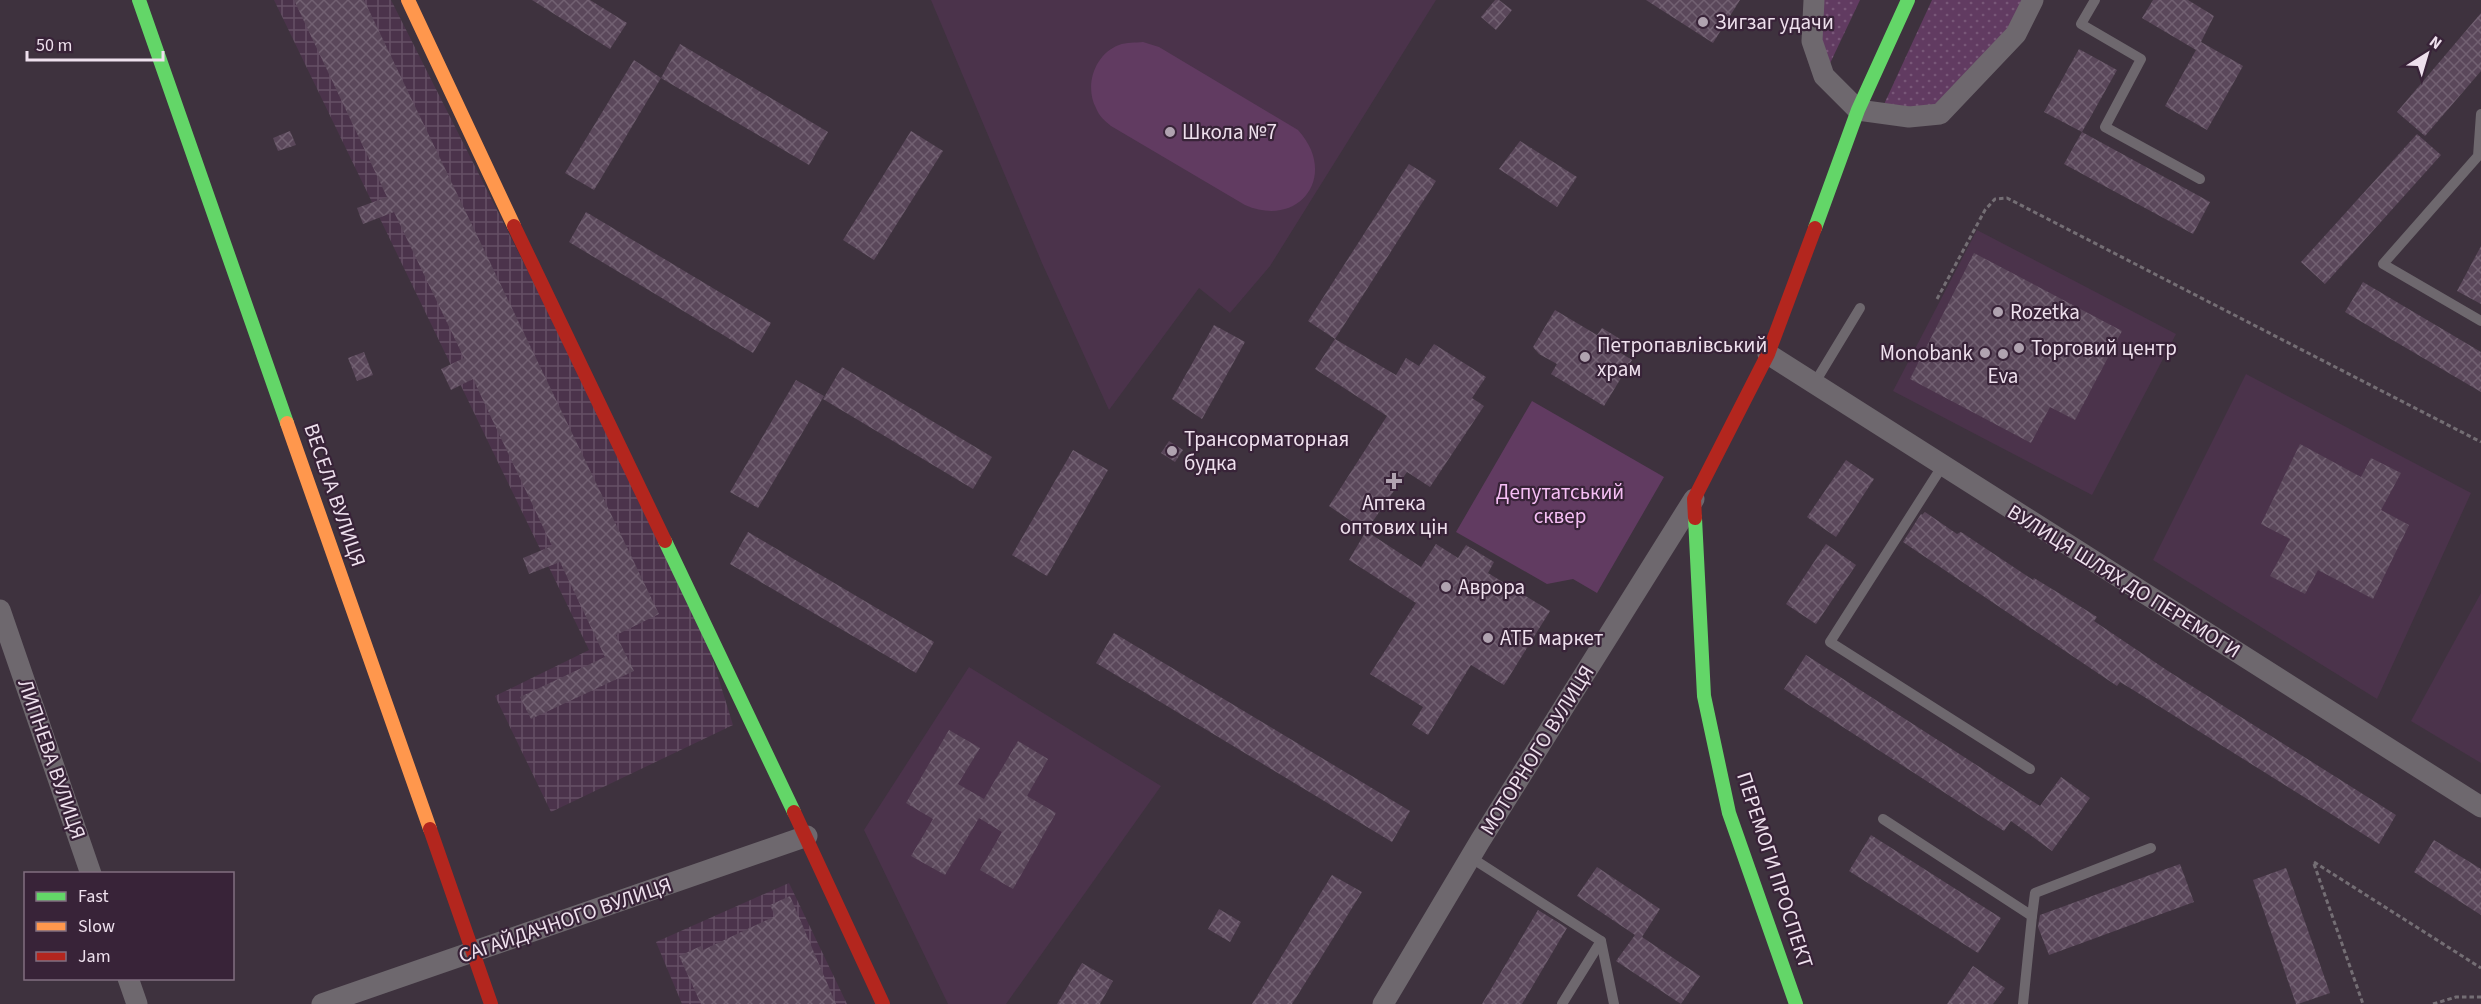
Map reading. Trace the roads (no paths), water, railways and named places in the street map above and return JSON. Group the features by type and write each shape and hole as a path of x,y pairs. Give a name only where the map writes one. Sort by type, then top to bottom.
{"street":[{"name":"ВЕСЕЛА ВУЛИЦЯ","path":"139,0 491,1004"},
{"path":"408,0 471,138 807,836 883,1004"},
{"path":"1814,0 1812,41 1824,76 1857,110 1909,117 1940,114 2016,34 2033,0"},
{"path":"1694,499 1768,354 1857,110 1908,0"},
{"name":"ВУЛИЦЯ ШЛЯХ ДО ПЕРЕМОГИ","path":"1768,354 2481,807"},
{"name":"МОТОРНОГО ВУЛИЦЯ","path":"1383,1004 1470,857 1694,499"},
{"name":"ПЕРЕМОГИ ПРОСПЕКТ","path":"1694,499 1704,696 1730,813 1796,1004"},
{"name":"ЛИПНЕВА ВУЛИЦЯ","path":"0,610 91,872"},
{"name":"САГАЙДАЧНОГО ВУЛИЦЯ","path":"322,1004 807,836"},
{"path":"129,980 137,1004"}],"lane":[{"path":"2095,0 2081,24 2141,59 2105,127 2200,179"},
{"path":"2481,114 2478,156 2383,264 2481,321"},
{"path":"1814,384 1860,308"},
{"path":"1943,465 1830,642 2030,769"},
{"path":"1883,819 2032,916"},
{"path":"2023,1004 2035,893 2151,848"},
{"path":"1470,857 1601,941 1614,1004"},
{"path":"1562,1004 1601,941"}],"place":[{"name":"Зигзаг удачи","path":"1703,22"},
{"name":"Школа №7","path":"1170,132"},
{"name":"Rozetka","path":"1998,312"},
{"name":"Торговий центр","path":"2019,348"},
{"name":"Monobank","path":"1985,353"},
{"name":"Eva","path":"2003,354"},
{"name":"Петропавлівський храм","path":"1585,357"},
{"name":"Трансорматорная будка","path":"1172,451"},
{"name":"Аптека оптових цін","path":"1394,481"},
{"name":"Аврора","path":"1446,587"},
{"name":"АТБ маркет","path":"1488,638"}],"park label":[{"name":"Депутатський сквер","path":"1560,504"}]}
